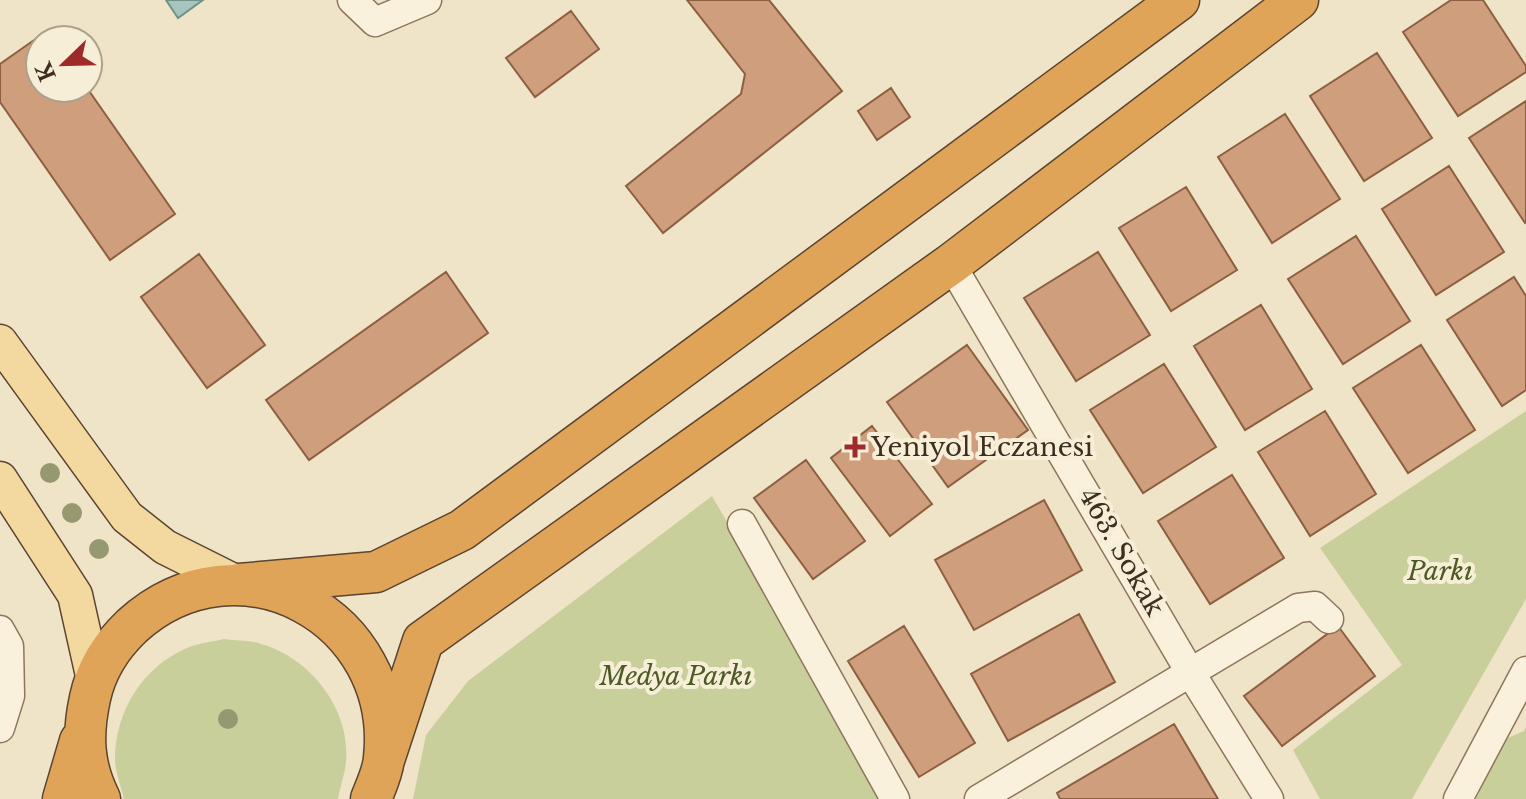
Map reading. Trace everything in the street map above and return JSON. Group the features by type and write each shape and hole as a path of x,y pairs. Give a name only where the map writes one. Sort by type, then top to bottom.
{"highway":[{"path":"371,799 423,641 951,264 1298,0"},
{"path":"63,799 94,680 117,640 151,609 193,590 376,572 462,530 1173,2"},
{"path":"239,584 289,594 333,621 366,661 384,709 384,760"},
{"path":"83,729 90,780 100,799"}],"main road":[{"path":"0,342 127,517 165,547 239,584"},
{"path":"0,479 75,595 94,680"}],"street":[{"path":"352,0 375,22 427,0"},
{"name":"463. Sokak","path":"951,264 1190,672 1269,799"},
{"path":"742,524 895,799"},
{"path":"979,799 1298,608 1315,606 1329,619"},
{"path":"0,630 9,646 10,696 0,728"},
{"path":"1458,799 1526,671"}],"green space":[{"name":"Parkı","path":"1526,411 1526,599 1412,799 1320,799 1293,750 1402,665 1320,548"},
{"name":"Medya Parkı","path":"712,496 885,799 413,799 426,735 468,681"},
{"path":"224,639 257,643 279,651 296,661 324,689 342,724 346,743 345,767 338,799 124,799 115,762 116,744 125,709 134,694 144,680 171,656 191,646"},
{"path":"1526,727 1526,799 1476,799 1505,739 1524,731"}],"water":[{"path":"166,0 203,0 178,18"}],"building":[{"path":"687,0 769,0 842,91 663,233 626,186 741,94 745,74"},
{"path":"1451,0 1483,0 1526,66 1526,72 1458,116 1403,32"},
{"path":"571,11 599,49 535,97 506,58"},
{"path":"24,47 24,104 98,104 175,214 110,260 0,102 0,64"},
{"path":"1377,53 1432,138 1364,181 1310,96"},
{"path":"891,88 910,117 877,140 858,111"},
{"path":"1526,101 1526,222 1525,223 1469,138"},
{"path":"1285,114 1340,199 1272,243 1218,157"},
{"path":"1449,166 1504,252 1436,295 1382,209"},
{"path":"1186,187 1237,270 1171,311 1119,228"},
{"path":"1356,236 1410,321 1343,364 1288,279"},
{"path":"1098,252 1150,335 1076,381 1024,298"},
{"path":"199,254 265,345 207,388 141,297"},
{"path":"446,272 488,333 309,460 266,400"},
{"path":"1514,277 1526,296 1526,390 1502,406 1447,320"},
{"path":"1261,305 1312,389 1245,430 1194,346"},
{"path":"967,345 1028,430 948,487 887,402"},
{"path":"1421,345 1475,430 1408,473 1353,388"},
{"path":"1164,364 1216,447 1143,493 1090,410"},
{"path":"1325,411 1376,494 1310,536 1258,452"},
{"path":"872,426 932,504 890,536 831,458"},
{"path":"806,460 865,541 813,579 754,498"},
{"path":"1232,475 1284,558 1210,604 1158,521"},
{"path":"1044,500 1082,570 974,630 935,560"},
{"path":"1079,614 1115,682 1008,741 971,674"},
{"path":"904,626 975,743 919,777 848,661"},
{"path":"1338,626 1375,676 1282,746 1244,696"},
{"path":"1174,724 1218,799 1060,799 1057,793"}],"place":[{"name":"Yeniyol Eczanesi","path":"855,447"}]}
